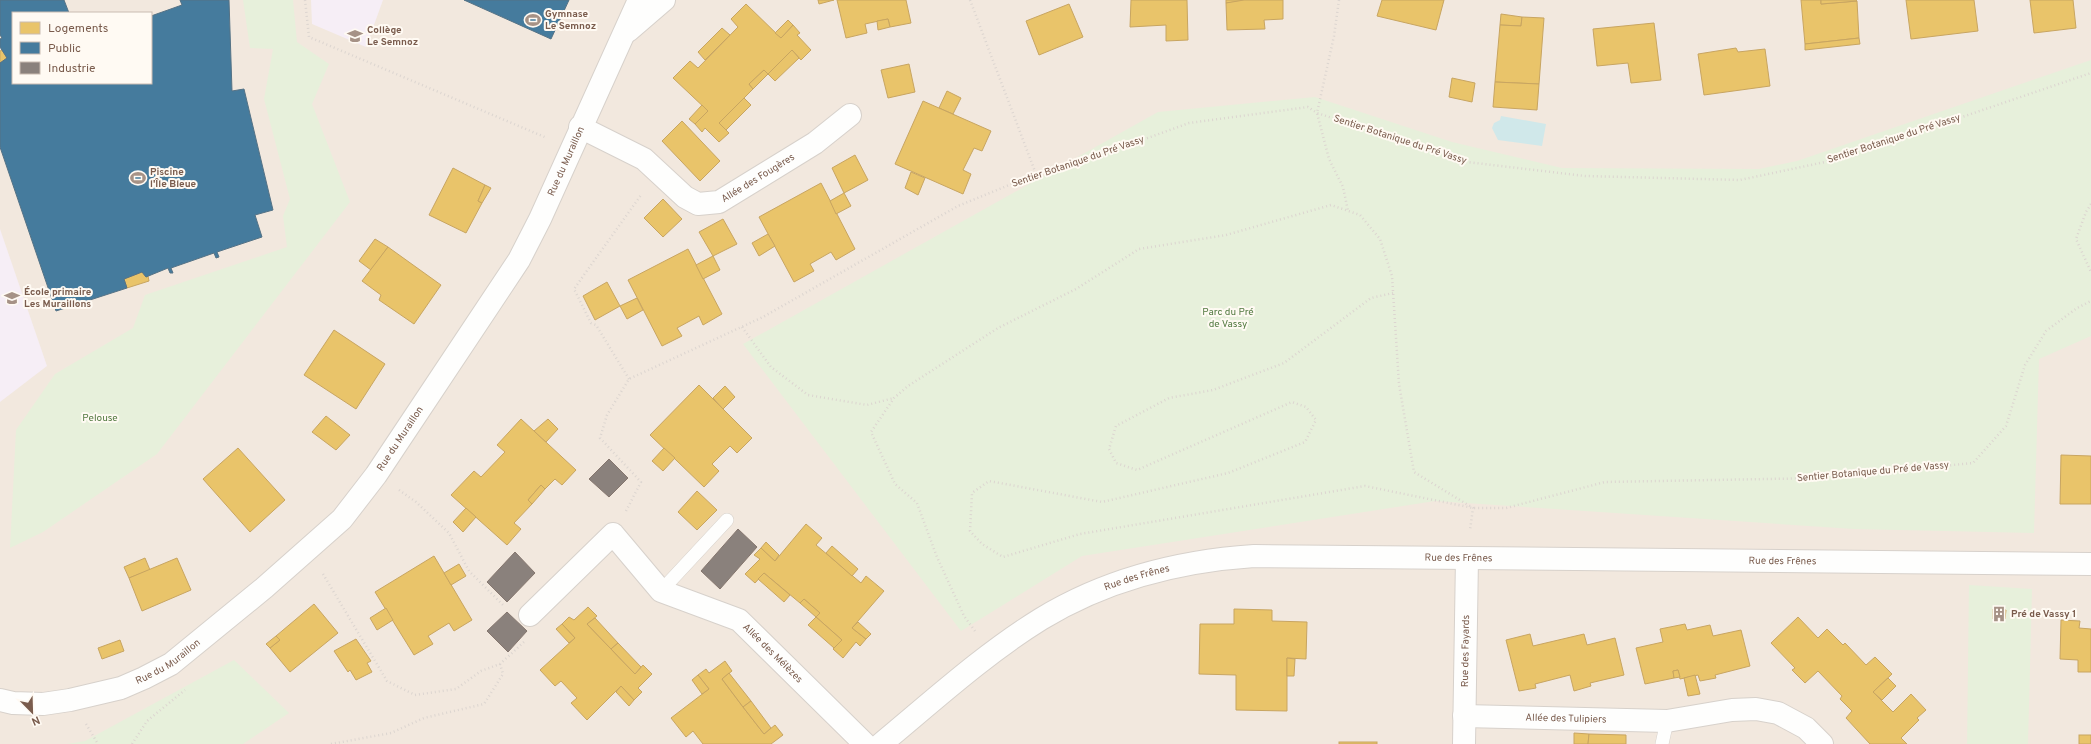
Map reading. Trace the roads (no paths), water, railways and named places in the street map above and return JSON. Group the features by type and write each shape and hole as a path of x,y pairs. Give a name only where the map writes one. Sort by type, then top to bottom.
{"street":[{"name":"Rue du Muraillon","path":"0,700 13,703 43,704 70,700 121,688 171,664 264,588 342,519 376,475 519,260 639,0"},
{"path":"625,33 664,0"},
{"name":"Allée des Fougères","path":"580,127 644,159 685,197 698,204 719,202 815,143 850,115"},
{"path":"530,615 613,534 661,592"},
{"name":"Rue des Frênes","path":"881,744 990,653 1041,619 1075,600 1111,585 1182,565 1219,558 1254,556 2091,564"},
{"name":"Rue des Fayards","path":"1464,744 1467,558"},
{"name":"Allée des Mélèzes","path":"661,592 738,620 865,744"},
{"name":"Allée des Tulipiers","path":"1464,716 1667,721 1732,710 1756,709 1778,713 1806,728 1822,744"}],"lane":[{"path":"661,592 727,520"},
{"path":"1662,744 1667,721"}],"water":[{"path":"1501,116 1546,124 1542,146 1498,140 1492,128 1494,123 1500,120"}],"place":[{"name":"Gymnase Le Semnoz","path":"533,20"},
{"name":"Collège Le Semnoz","path":"355,36"},
{"name":"Piscine l'Île Bleue","path":"138,178"},
{"name":"École primaire Les Muraillons","path":"12,298"},
{"name":"Pré de Vassy 1","path":"1999,614"}],"park label":[{"name":"Parc du Pré de Vassy","path":"1228,318"},
{"name":"Pelouse","path":"100,418"}]}
